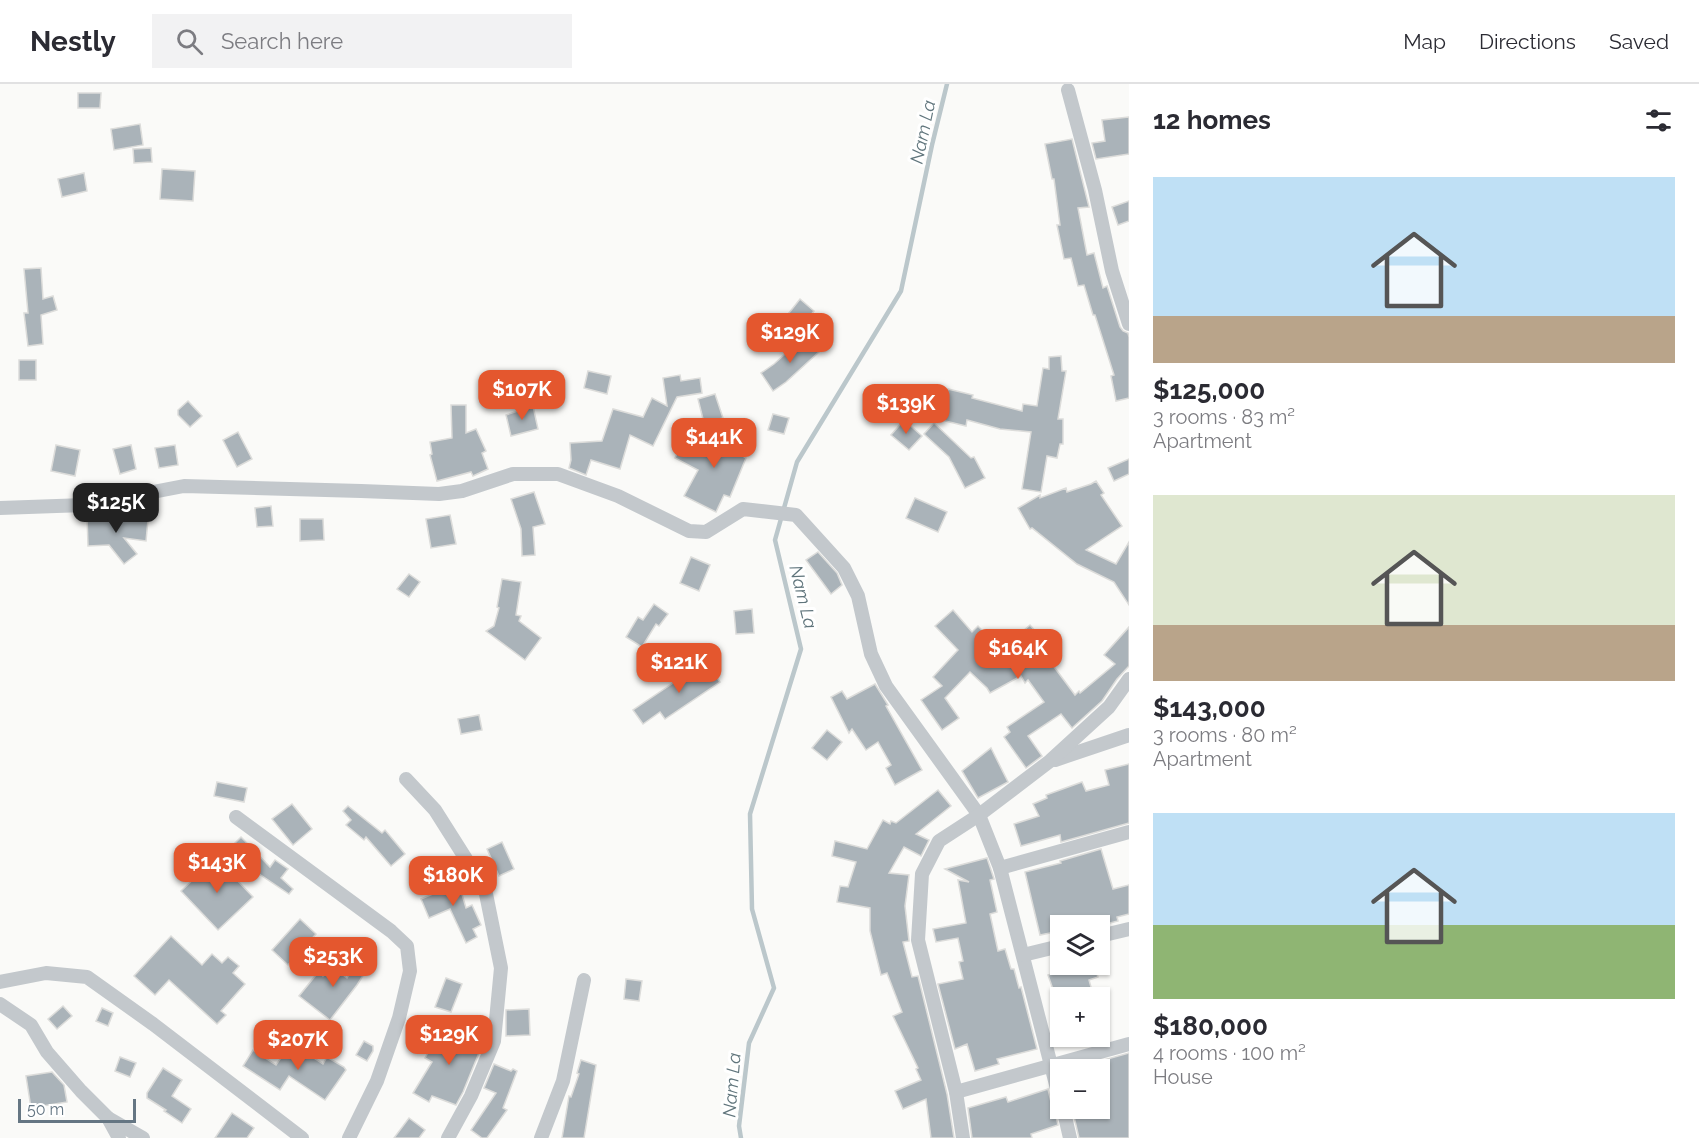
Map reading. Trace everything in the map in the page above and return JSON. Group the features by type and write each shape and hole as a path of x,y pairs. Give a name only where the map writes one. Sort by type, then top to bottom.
{"street":[{"path":"1068,90 1095,190 1112,271 1129,324"},
{"path":"0,508 85,505 184,486 439,494 462,491 513,474 558,474 618,496 689,531 706,532 743,509 796,515 844,568 858,596 871,654 886,686 979,815 1000,868 1050,1059"},
{"path":"963,1138 956,1092 918,940 922,873 939,841 979,815 1050,761 1109,707 1129,679"},
{"path":"1050,761 1129,735"},
{"path":"406,779 435,810 485,889 501,968 494,1041 471,1096 448,1138"},
{"path":"236,817 391,931 407,946 410,971 399,1018 377,1081 349,1138"},
{"path":"1000,868 1129,832"},
{"path":"1110,934 1129,929"},
{"path":"1023,955 1050,948"},
{"path":"0,982 46,973 87,977 303,1138"},
{"path":"541,1138 563,1082 584,980"},
{"path":"0,1004 31,1025 47,1052 108,1118 143,1138"},
{"path":"1074,1059 1129,1044"},
{"path":"956,1092 1050,1066"},
{"path":"108,1118 119,1138"},
{"path":"1066,1119 1070,1138"}],"building":[{"path":"78,93 101,93 100,108 78,108"},
{"path":"1129,117 1129,154 1096,159 1092,143 1105,141 1102,120"},
{"path":"140,124 143,145 114,150 111,129"},
{"path":"1072,139 1089,207 1078,208 1087,255 1094,253 1103,288 1107,286 1120,327 1128,333 1129,337 1129,398 1116,401 1111,376 1114,375 1095,315 1093,315 1084,285 1078,286 1071,258 1064,259 1057,225 1060,225 1054,179 1052,179 1045,144"},
{"path":"151,148 152,162 134,163 133,149"},
{"path":"162,169 195,171 193,201 160,199"},
{"path":"84,173 87,191 62,197 58,179"},
{"path":"1129,201 1129,221 1118,225 1112,207"},
{"path":"41,268 43,299 53,296 57,310 41,315 43,344 28,346 24,313 28,313 24,269"},
{"path":"800,299 814,311 799,330 785,318"},
{"path":"804,337 820,351 773,391 761,373"},
{"path":"1061,356 1062,371 1066,371 1058,419 1063,419 1063,444 1060,444 1057,458 1047,456 1041,492 1022,489 1031,432 1000,429 967,420 966,426 941,420 948,389 1022,411 1023,404 1037,406 1043,368 1049,369 1049,357"},
{"path":"19,360 36,360 36,380 19,380"},
{"path":"547,371 559,373 556,392 543,390"},
{"path":"588,371 611,376 607,394 584,388"},
{"path":"680,375 681,381 700,378 702,393 677,397 653,446 630,435 620,469 591,460 586,475 569,468 570,443 602,441 613,409 643,417 652,398 667,406 663,378"},
{"path":"538,385 542,401 527,402 524,390"},
{"path":"715,394 723,418 704,423 698,399"},
{"path":"188,401 202,416 190,427 178,415 178,410"},
{"path":"451,405 466,405 466,433 476,429 486,451 482,453 488,469 473,476 471,472 437,481 430,455 432,454 430,442 452,438"},
{"path":"533,406 538,429 511,436 506,415"},
{"path":"773,414 789,418 784,434 768,430"},
{"path":"904,420 922,436 909,450 891,435"},
{"path":"934,423 971,458 974,457 985,478 965,488 949,457 924,434"},
{"path":"721,426 743,430 738,453 746,458 730,497 724,495 716,512 684,496 698,470 675,458 682,443 715,460"},
{"path":"238,432 252,459 237,467 223,440"},
{"path":"56,445 80,450 75,476 51,471"},
{"path":"131,445 136,469 120,474 113,449"},
{"path":"175,445 178,465 159,468 155,448"},
{"path":"1129,459 1129,474 1114,481 1108,468"},
{"path":"1096,481 1104,493 1101,495 1122,526 1086,550 1116,564 1129,542 1129,605 1114,582 1077,564 1032,528 1030,529 1018,508 1040,495 1040,498 1066,488 1067,492"},
{"path":"534,492 545,524 533,527 535,555 522,556 521,529 511,499"},
{"path":"915,498 947,512 938,532 906,518"},
{"path":"271,506 273,526 257,527 255,508"},
{"path":"124,515 124,518 148,520 146,541 124,538 137,554 124,564 109,545 88,546 87,516"},
{"path":"450,515 456,544 431,548 426,519"},
{"path":"300,519 323,519 324,540 300,541"},
{"path":"818,552 837,573 842,585 831,594 806,560"},
{"path":"691,557 710,565 699,591 680,583"},
{"path":"409,574 420,582 409,597 397,589"},
{"path":"502,579 521,582 516,615 521,616 519,621 541,638 525,660 486,631 494,626 499,608 497,607"},
{"path":"654,604 668,614 659,626 656,624 642,647 626,637 638,617 643,620"},
{"path":"752,609 754,633 736,634 734,611"},
{"path":"953,610 972,632 978,626 1001,650 1030,625 1043,640 1037,644 1075,695 1115,664 1104,655 1129,627 1129,666 1102,701 1072,728 1061,714 1028,736 1042,756 1026,768 1004,737 1010,732 1007,727 1044,702 1028,680 1025,683 1021,676 990,693 970,672 945,698 959,718 942,730 921,700 942,686 933,677 958,650 935,626"},
{"path":"706,661 720,682 665,719 660,712 643,724 633,710"},
{"path":"875,684 922,770 895,785 886,768 891,765 878,742 866,750 852,729 849,733 831,697 842,691 847,699"},
{"path":"479,715 482,730 461,734 458,719"},
{"path":"827,730 842,742 827,760 812,748"},
{"path":"991,748 1008,782 978,798 962,771"},
{"path":"1129,764 1129,823 1061,842 1060,835 1021,846 1014,824 1039,816 1033,804 1047,798 1046,795 1082,782 1086,791 1109,785 1105,770"},
{"path":"217,782 247,788 244,802 214,796"},
{"path":"938,790 951,806 916,834 929,840 921,856 904,847 889,873 909,875 905,906 909,941 903,942 912,977 918,976 947,1094 954,1138 931,1138 926,1099 903,1109 895,1091 921,1080 916,1069 918,1068 893,1016 902,1012 887,973 881,975 870,931 870,908 837,902 840,886 848,887 856,862 832,856 835,841 867,849 883,820 890,824 891,821 896,823"},
{"path":"292,804 312,829 293,845 272,819"},
{"path":"348,806 382,833 385,830 405,854 391,866 366,837 364,840 346,825 351,820 343,811"},
{"path":"241,837 270,867 275,860 288,869 281,878 293,889 289,894 226,852"},
{"path":"502,842 514,869 499,876 487,849"},
{"path":"1101,849 1113,889 1129,885 1129,914 1117,917 1118,921 1110,923 1110,915 1050,915 1050,933 1040,935 1025,872 1061,863 1060,861"},
{"path":"216,858 253,897 218,930 181,891"},
{"path":"987,858 994,879 990,880 997,912 990,914 998,951 1005,949 1011,969 1014,969 1037,1049 997,1059 999,1064 975,1071 967,1044 955,1049 938,984 963,979 959,962 963,961 958,938 936,942 933,929 966,923 958,880 969,882 945,869"},
{"path":"456,874 466,908 472,905 481,925 473,929 477,937 466,943 450,909 429,918 421,899 447,888 440,879"},
{"path":"300,919 316,934 288,965 272,950"},
{"path":"171,936 202,965 212,954 222,963 228,957 239,966 233,973 245,984 221,1011 226,1015 217,1024 169,980 155,995 134,976"},
{"path":"360,956 371,963 330,1020 299,996 320,970 323,976 331,966 347,978"},
{"path":"1048,975 1097,975 1098,977 1089,980 1091,987 1052,987"},
{"path":"446,978 462,984 451,1012 435,1007"},
{"path":"626,979 642,981 639,1001 624,999"},
{"path":"63,1006 72,1016 57,1029 48,1019"},
{"path":"102,1008 113,1013 108,1026 96,1021"},
{"path":"529,1009 530,1035 506,1036 506,1010"},
{"path":"444,1023 483,1043 456,1105 432,1096 429,1102 413,1093 432,1062 425,1058"},
{"path":"364,1041 373,1046 373,1051 367,1061 356,1055"},
{"path":"291,1043 323,1064 327,1057 346,1070 325,1100 289,1076 280,1090 243,1066 253,1050 276,1065"},
{"path":"1129,1053 1129,1138 1079,1138 1075,1119 1110,1119 1110,1059 1108,1059"},
{"path":"120,1057 136,1063 130,1077 115,1071"},
{"path":"581,1060 596,1065 584,1138 562,1138 569,1096 571,1097 579,1074 577,1073"},
{"path":"494,1064 517,1071 503,1108 507,1110 487,1138 482,1138 471,1130 496,1093 484,1088"},
{"path":"163,1068 182,1080 172,1096 191,1109 182,1123 147,1098 147,1093"},
{"path":"52,1072 64,1085 67,1102 31,1108 26,1076"},
{"path":"1048,1089 1050,1119 1057,1119 1058,1125 1031,1134 1032,1138 972,1138 968,1108 1006,1097 1008,1102"},
{"path":"232,1113 254,1128 247,1138 215,1138"},
{"path":"409,1118 425,1130 419,1138 394,1138"}],"waterway":[{"name":"Nam La","path":"741,1138 739,1126 749,1043 774,988 752,909 750,814 801,649 775,540 797,462 901,291 947,84"}]}
